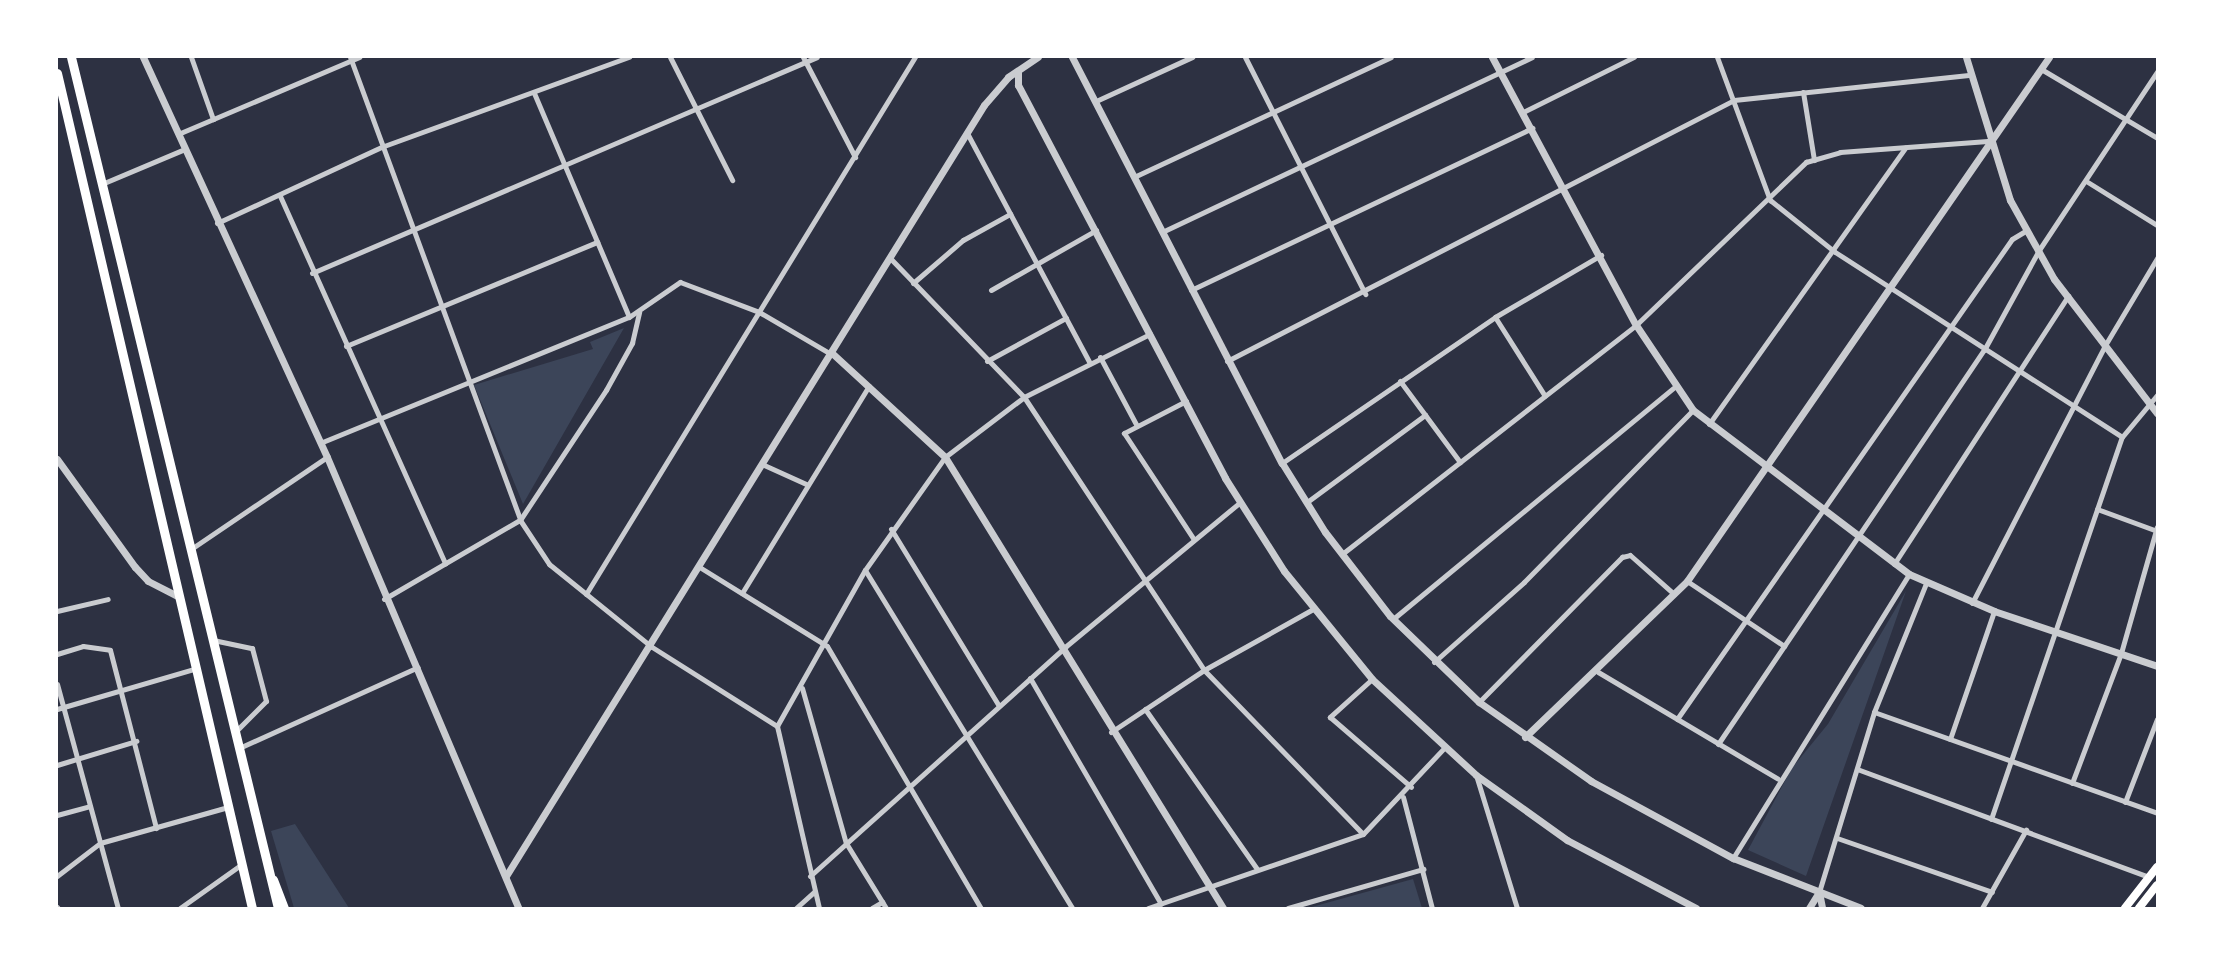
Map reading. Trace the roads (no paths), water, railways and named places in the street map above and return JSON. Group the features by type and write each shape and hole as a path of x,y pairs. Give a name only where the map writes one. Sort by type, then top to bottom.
{"highway":[{"path":"71,57 104,183 278,908"},
{"path":"57,73 132,383 176,596 252,908"}],"main road":[{"path":"265,855 285,908"},
{"path":"2125,908 2157,867"},
{"path":"2139,908 2157,885"}],"street":[{"path":"143,57 217,223 327,457 384,599 418,667 518,908"},
{"path":"191,57 213,119"},
{"path":"178,134 359,57"},
{"path":"217,223 280,196 384,146 629,57"},
{"path":"670,57 732,180"},
{"path":"802,57 855,157"},
{"path":"312,273 562,164 696,111 816,57"},
{"path":"586,594 915,57"},
{"path":"506,876 652,647 967,134 1008,77 1038,57"},
{"path":"1072,57 1136,176 1227,361 1282,463 1342,554 1393,619 1434,662 1479,702 1525,737 1647,814 1733,858 1861,908"},
{"path":"1096,101 1192,57"},
{"path":"1245,57 1276,114 1365,294"},
{"path":"1136,176 1276,114 1391,57"},
{"path":"1492,57 1601,255 1636,325 1674,388 1693,410 1821,510 1909,574 1994,612 2157,666"},
{"path":"1162,232 1532,57"},
{"path":"1523,112 1634,57"},
{"path":"1717,57 1770,200 1835,252 2072,408 2122,437"},
{"path":"1966,57 1988,141 2027,230 2068,296 2104,347 2157,413"},
{"path":"1525,737 1598,672 1687,581 1764,465 1892,289 1988,141 2049,57"},
{"path":"351,59 443,304 469,384 520,520 549,564 652,647 777,726 819,908"},
{"path":"2041,69 2157,138"},
{"path":"1018,71 1018,85 1240,502 1315,608 1372,679 1444,748 1476,775 1567,840 1696,908"},
{"path":"1718,744 1855,534 1984,350 2039,250 2157,72"},
{"path":"1227,361 1365,294 1734,100 1969,75"},
{"path":"1803,92 1814,160"},
{"path":"534,93 562,164 629,317"},
{"path":"1191,290 1532,128"},
{"path":"967,134 1089,363"},
{"path":"1342,554 1636,325 1770,200 1786,178 1814,160 1840,152 1988,141"},
{"path":"1709,424 1835,252 1905,148"},
{"path":"104,183 185,149"},
{"path":"2086,181 2157,225"},
{"path":"280,196 312,273 445,564"},
{"path":"914,283 963,240 1010,214"},
{"path":"991,290 1035,261 1096,230"},
{"path":"1677,719 2012,239 2027,230"},
{"path":"346,346 597,242"},
{"path":"1282,463 1495,317 1601,255"},
{"path":"1972,603 2104,347 2157,258"},
{"path":"891,259 1024,397 1204,670 1363,834"},
{"path":"320,443 629,317 639,312 670,284 691,281 759,312 833,354 945,457 1065,647 1111,732 1222,908"},
{"path":"1894,564 2068,296"},
{"path":"384,599 520,520 606,390 632,343 639,312"},
{"path":"1495,317 1545,396"},
{"path":"987,361 1066,318"},
{"path":"777,726 826,646 865,570 891,529 945,457 1024,397 1152,333"},
{"path":"1100,357 1137,426"},
{"path":"1400,381 1460,462"},
{"path":"742,593 868,386"},
{"path":"1393,619 1674,388"},
{"path":"1991,819 2122,437 2135,415 2152,404 2157,395"},
{"path":"1186,401 1124,433 1193,537"},
{"path":"1434,662 1524,582 1693,410"},
{"path":"1307,502 1425,415"},
{"path":"191,549 327,457"},
{"path":"57,459 135,567 148,581 176,596"},
{"path":"764,465 808,486"},
{"path":"810,876 1065,647 1193,537 1240,502"},
{"path":"2072,783 2121,653 2156,529 2097,509"},
{"path":"891,529 999,706"},
{"path":"1479,702 1622,557 1630,555 1674,594"},
{"path":"701,568 826,646 911,785 981,908"},
{"path":"865,570 1072,908"},
{"path":"1733,858 1778,779 1909,574"},
{"path":"1687,581 1744,623 1784,646"},
{"path":"1809,908 1819,892 1838,838 1874,712 1926,583"},
{"path":"57,611 108,599"},
{"path":"1111,732 1204,670 1315,608"},
{"path":"1950,739 1994,612"},
{"path":"213,640 252,648 266,701 235,732"},
{"path":"57,654 82,646 110,650 125,691 156,828"},
{"path":"239,748 418,667"},
{"path":"60,708 125,691 194,669"},
{"path":"1598,672 1778,779"},
{"path":"1030,678 1161,904"},
{"path":"1372,679 1330,717 1411,787"},
{"path":"57,684 60,708 77,759 118,908"},
{"path":"802,688 846,843 886,908"},
{"path":"1145,709 1257,869"},
{"path":"1874,712 2157,813"},
{"path":"2125,801 2157,719"},
{"path":"57,765 136,741"},
{"path":"1148,908 1363,834 1402,797 1444,748"},
{"path":"1857,769 2149,877"},
{"path":"1476,775 1517,908"},
{"path":"1402,797 1432,908"},
{"path":"57,815 90,806"},
{"path":"57,876 100,843 228,807"},
{"path":"1982,908 2026,830"},
{"path":"1838,838 1992,891"},
{"path":"180,908 242,864"},
{"path":"1288,908 1423,869"},
{"path":"796,908 815,891"},
{"path":"1819,892 1822,908"},
{"path":"872,908 882,902"}]}
